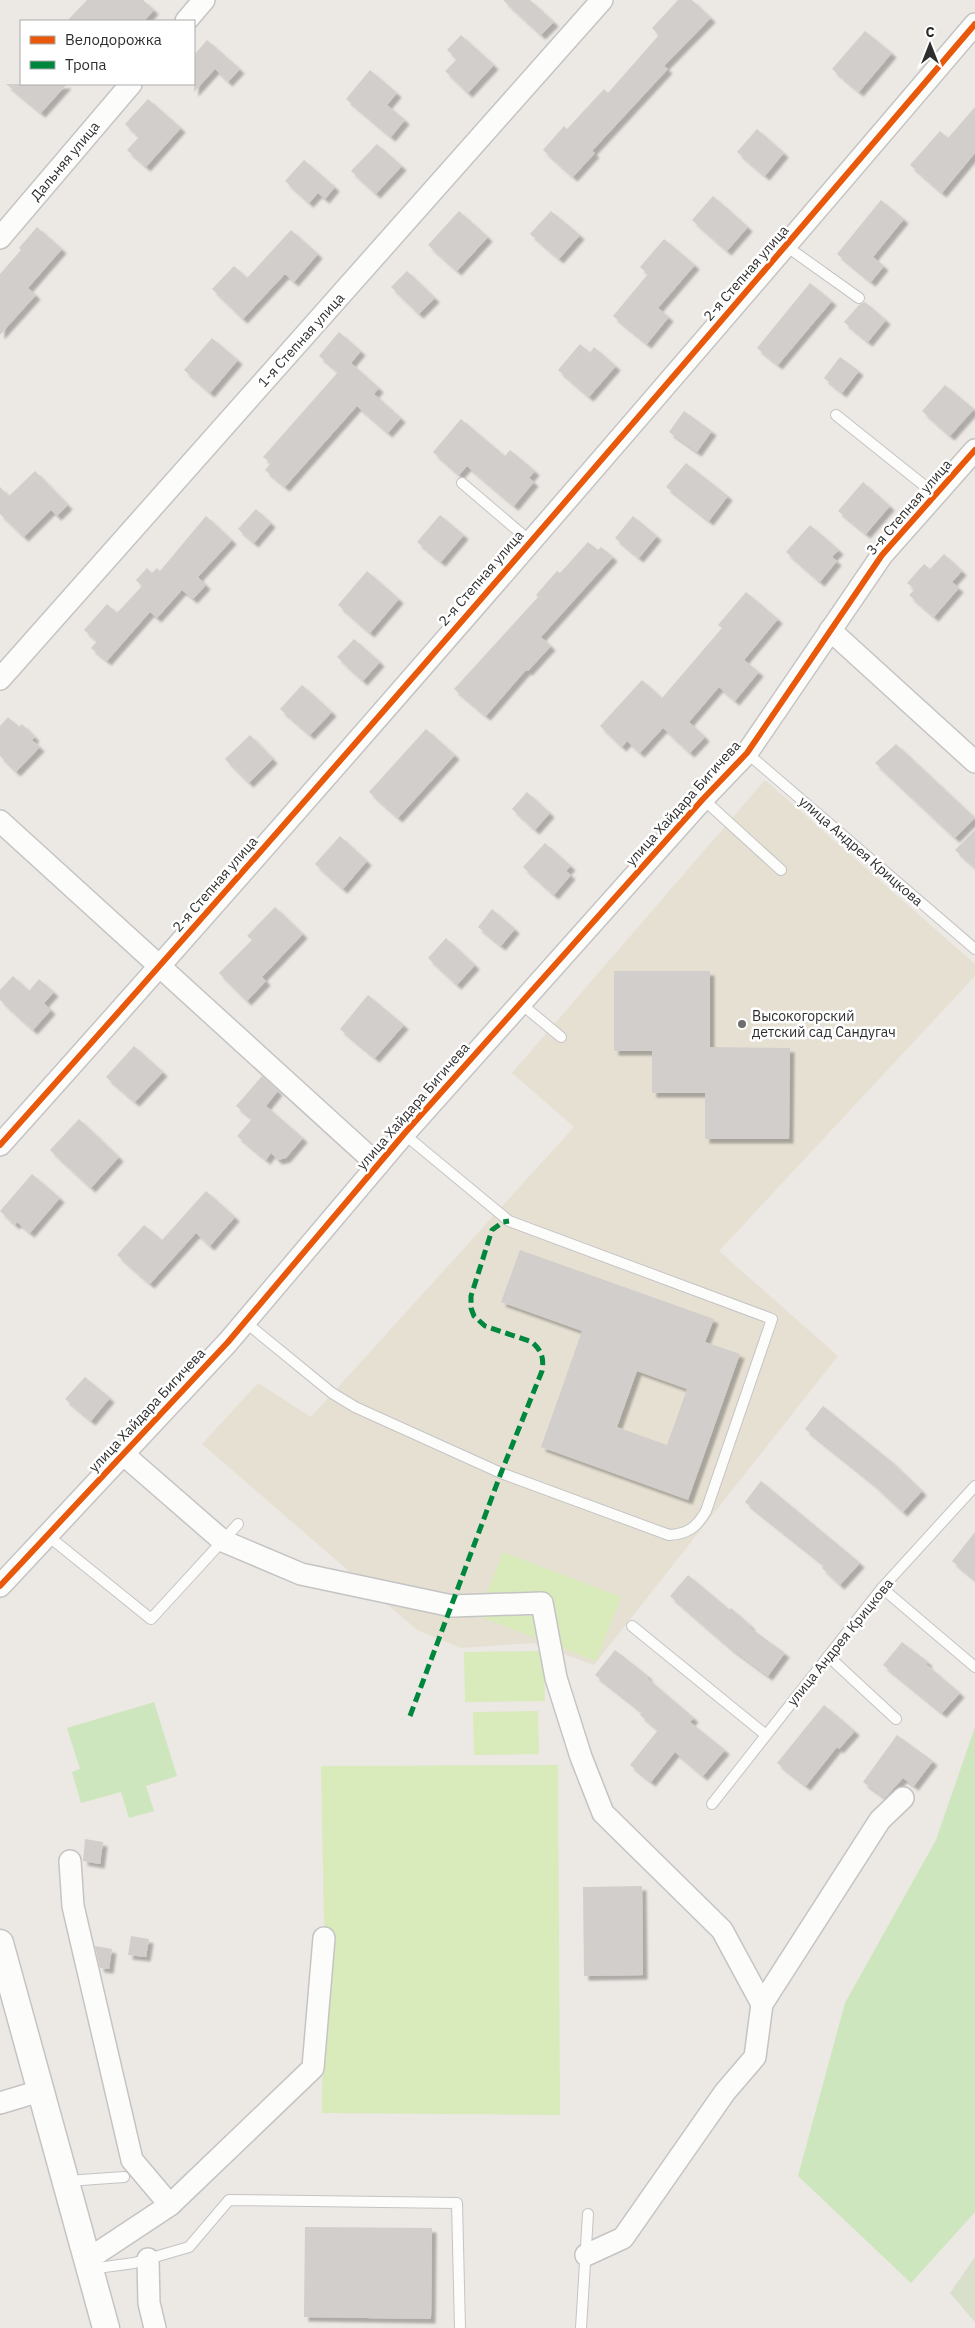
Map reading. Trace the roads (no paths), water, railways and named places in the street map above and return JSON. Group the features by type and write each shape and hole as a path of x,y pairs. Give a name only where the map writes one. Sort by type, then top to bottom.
{"street":[{"path":"187,20 204,0"},
{"name":"1-я Степная улица","path":"0,680 602,0"},
{"name":"2-я Степная улица","path":"0,1144 161,966 786,246 975,24"},
{"name":"Дальняя улица","path":"0,238 130,85"},
{"name":"3-я Степная улица","path":"830,630 882,555 975,450"},
{"path":"830,630 975,762"},
{"name":"улица Хайдара Бигичева","path":"0,1586 228,1342 404,1134 702,799 747,753 830,630"},
{"path":"0,822 161,966 378,1165"},
{"path":"123,1454 223,1541 301,1574 452,1606 542,1603 556,1678 581,1757 603,1813 722,1930 762,2004"},
{"path":"586,2255 623,2238 725,2092 754,2056 762,2004 880,1820 903,1798"},
{"path":"70,1861 72,1906 132,2160 170,2205"},
{"path":"88,2265 170,2205 313,2068 324,1938"},
{"path":"0,1943 106,2328"},
{"path":"0,2103 40,2091"},
{"path":"148,2259 149,2304 155,2328"}],"lane":[{"path":"786,246 859,298"},
{"path":"836,416 936,495"},
{"path":"462,483 530,541"},
{"name":"улица Андрея Крицкова","path":"747,753 975,949"},
{"path":"702,799 781,870"},
{"path":"520,1003 561,1037"},
{"path":"244,1321 332,1393 355,1407 492,1469 669,1535 690,1531 699,1523 706,1511 772,1319 509,1221 404,1134"},
{"name":"улица Андрея Крицкова","path":"712,1804 882,1588 975,1486"},
{"path":"47,1535 151,1618 238,1524"},
{"path":"882,1588 975,1667"},
{"path":"632,1626 766,1735"},
{"path":"828,1656 896,1719"},
{"path":"67,2182 124,2177"},
{"path":"88,2265 134,2263 189,2247 229,2200 456,2203 460,2328"},
{"path":"581,2328 588,2214"}],"place":[{"name":"Высокогорский детский сад Сандугач","path":"742,1024"}]}
